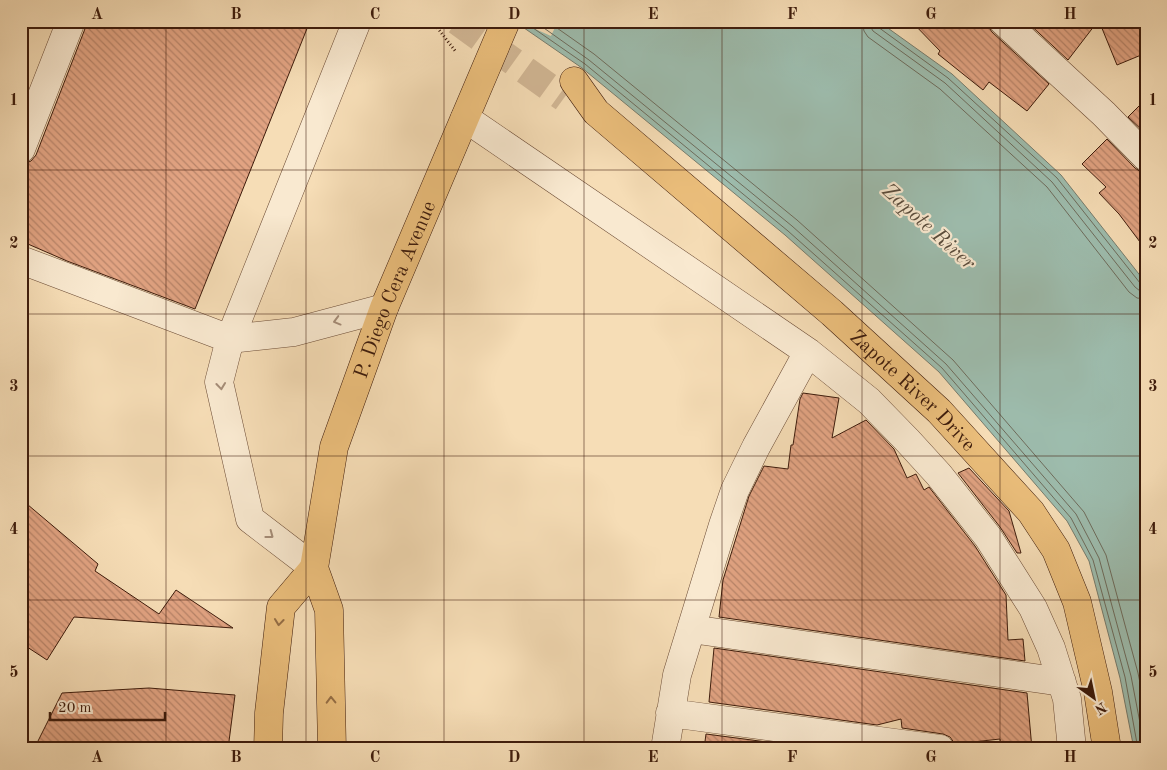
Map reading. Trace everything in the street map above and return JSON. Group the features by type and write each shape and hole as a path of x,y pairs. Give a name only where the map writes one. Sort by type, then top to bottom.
{"main road":[{"name":"P. Diego Cera Avenue","path":"332,749 329,610 314,568 334,447 384,308 506,21"},
{"name":"Zapote River Drive","path":"569,90 832,313 940,411 1031,512 1056,550 1077,602 1098,692 1107,749"},
{"path":"268,749 269,713 281,607 314,568"}],"street":[{"path":"21,149 71,21"},
{"path":"314,568 250,519 219,382 230,338 357,21"},
{"path":"1003,21 1111,120 1146,156"},
{"path":"465,118 808,352 869,401 907,440 940,475 988,537 1033,608 1051,648 1067,699 1072,749"},
{"path":"21,260 230,338 294,332 384,308"},
{"path":"665,749 677,675 690,628 735,490 808,352"},
{"path":"690,628 1062,682"},
{"path":"670,713 940,749"}],"water":[{"name":"Zapote River","path":"514,21 878,21 952,74 1061,175 1146,283 1146,749 1134,749 1120,678 1089,561 1067,521 939,372 785,235 582,68"}],"pier":[{"path":"517,21 558,21 551,36"}],"building":[{"path":"88,21 310,21 195,309 67,261 21,241 21,171 24,164 31,161 36,155"},
{"path":"911,21 988,21 988,26 992,32 1049,84 1027,111 989,82 983,90 938,54 940,51"},
{"path":"1026,21 1098,21 1068,60"},
{"path":"1099,21 1146,21 1146,53 1117,65"},
{"path":"1146,99 1146,134 1128,117"},
{"path":"1107,139 1135,168 1141,172 1146,172 1146,250 1119,214 1099,193 1106,187 1082,164"},
{"path":"803,393 839,398 832,438 866,420 894,449 907,478 916,474 924,490 929,487 975,546 1006,595 1008,640 1023,639 1025,661 719,617 723,580 749,496 764,466 788,469 800,399"},
{"path":"969,468 1009,511 1021,553 1017,553 1000,527 958,473"},
{"path":"21,499 98,564 95,571 159,614 176,590 233,628 74,617 47,660 21,643"},
{"path":"714,648 1027,693 1032,749 1001,749 1000,739 955,744 950,737 943,734 902,728 901,719 877,725 709,702"},
{"path":"149,688 235,695 228,749 34,749 62,693"},
{"path":"706,734 820,749 704,749"}],"tunnel":[{"path":"457,21 564,98"}]}
